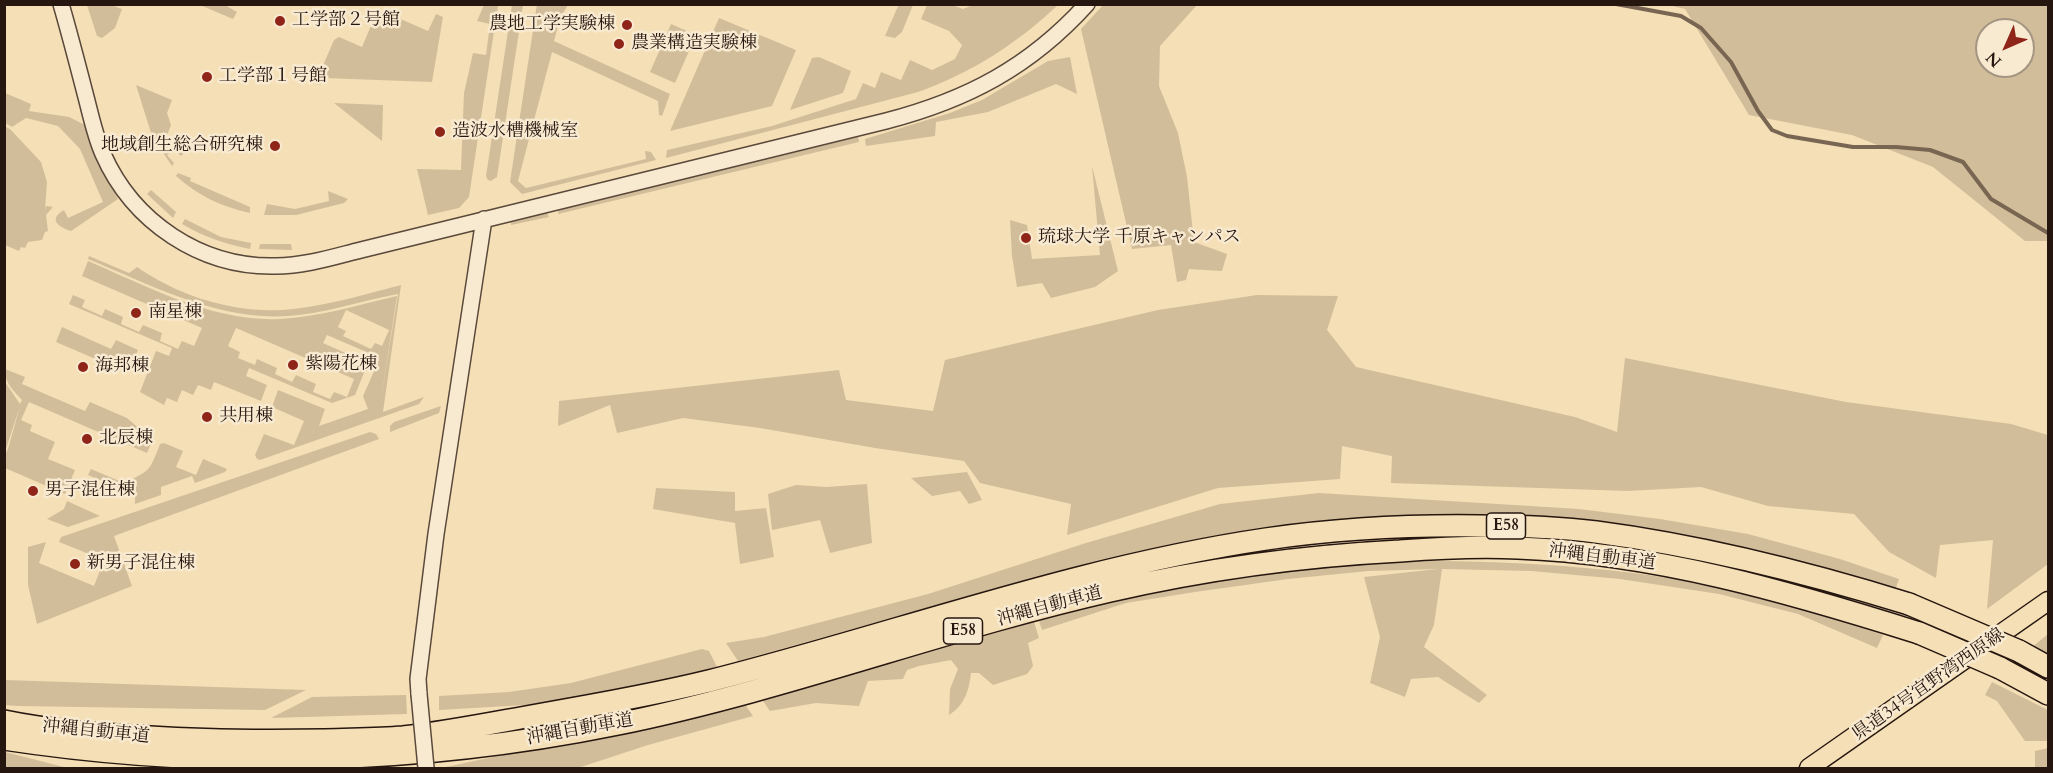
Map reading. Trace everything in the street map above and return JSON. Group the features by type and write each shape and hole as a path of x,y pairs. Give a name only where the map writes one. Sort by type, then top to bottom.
{"highway":[{"name":"沖縄自動車道","path":"4,722 111,735 197,741 396,737 457,730 639,697 701,682 1007,597 1174,555 1269,539 1362,529 1449,526 1519,526 1592,531 1692,547 1770,564 1909,604 2019,651 2049,667"},
{"name":"沖縄自動車道","path":"4,739 55,747 158,756 269,759 314,759 409,753 517,741 618,724 725,698 1109,591 1273,561 1446,548 1530,549 1596,555 1674,567 1767,588 1919,633 2000,668 2049,694"}],"main road":[{"name":"県道34号宜野湾西原線","path":"1809,768 2049,601"}],"street":[{"path":"61,4 96,132 109,166 124,192 160,228 188,245 207,254 239,263 275,267 294,265 484,219 939,106 983,86 1023,62 1051,40 1087,4"},
{"path":"426,768 418,680 436,534 484,219"}],"shaded area":[{"path":"537,4 568,5 560,18 554,41 670,94 662,116 659,115 658,101 552,52 518,181 526,188 646,159 645,151 651,152 656,160 522,194 510,182"},
{"path":"899,4 913,5 902,32 895,38 885,36"},
{"path":"1104,4 1197,5 1160,46 1159,86 1178,133 1187,177 1194,242 1227,254 1222,271 1189,269 1186,280 1177,282 1171,245 1132,249 1081,29"},
{"path":"87,5 111,5 122,9 115,28 102,38 97,36"},
{"path":"200,5 225,5 237,12 233,19"},
{"path":"484,5 498,5 469,197 459,208 428,215 417,169 461,170 464,93 473,53 486,55 490,24 477,21"},
{"path":"512,5 523,5 497,177 491,181 486,176"},
{"path":"927,5 952,5 963,9 973,5 1058,5 1026,33 993,56 957,76 918,92 666,158 667,150 772,126 856,99 863,83 875,88 881,72 901,80 910,60 932,70 955,59 962,45 949,31 921,19"},
{"path":"1668,5 2048,5 2048,241 2025,241 1933,167 1852,135 1749,115 1685,9"},
{"path":"376,14 394,21 396,17 428,31 436,14 443,17 432,82 324,78 320,85 315,84 334,40 339,37 362,47"},
{"path":"719,18 796,50 772,106 670,131"},
{"path":"671,24 696,35 675,83 650,72"},
{"path":"819,57 851,71 843,93 790,110 812,58"},
{"path":"1070,57 1077,94 1056,84 988,112 936,122 935,136 866,146 865,139 950,113 982,100 1048,61"},
{"path":"136,85 172,100 167,113 171,125 164,143 185,152 181,156 174,149 167,155 174,163 172,166 152,136"},
{"path":"5,93 31,104 29,111 69,117 85,125 95,155 118,199 71,231 59,225 57,217 64,210 68,218 103,202 80,149 58,126 26,118 12,127 5,123"},
{"path":"334,103 383,105 382,141"},
{"path":"4,126 10,129 41,162 47,182 45,210 46,206 53,207 46,215 48,231 45,232 42,240 28,242 25,248 21,247 19,251 5,245"},
{"path":"858,135 859,142 558,214 559,209"},
{"path":"1092,166 1118,271 1095,287 1051,298 1042,283 1017,287 1010,220 1027,225 1032,259 1100,255"},
{"path":"178,173 191,178 190,181 250,207 250,213 220,204 201,194 176,176"},
{"path":"151,190 176,212 173,218 147,194"},
{"path":"328,191 348,199 344,203 296,215 264,215 267,204 295,209 329,201"},
{"path":"546,211 549,217 511,225 511,220"},
{"path":"185,219 221,237 251,243 250,249 198,233 182,224"},
{"path":"260,244 291,244 292,250 259,249"},
{"path":"89,256 129,273 137,267 154,278 192,295 232,307 252,309 307,307 401,285 383,412 424,397 419,404 260,460 257,459 255,455 264,434 294,445 304,421 272,407 278,390 325,409 319,426 368,409 363,396 379,360 378,357 327,335 323,343 368,363 355,395 332,403 249,368 246,376 267,385 261,401 214,382 211,390 198,385 193,395 182,390 177,402 167,398 164,405 140,392 156,351 169,356 172,348 69,304 73,295 85,300 82,307 102,316 105,309 123,317 121,324 139,332 143,325 162,333 160,341 178,349 182,341 194,346 202,328 82,276 88,261 181,301 230,315 255,318 280,319 309,316 397,296 380,405 398,294 299,315 244,314 190,301 88,259","holes":["346,310 389,330 382,346 375,343 371,349 343,336 346,331 338,327","236,328 354,379 347,397 334,392 330,399 313,392 316,384 296,375 292,382 275,374 277,368 257,359 255,365 238,358 240,352 228,346"]},
{"path":"1257,295 1338,296 1327,330 1356,367 1575,417 1617,432 1625,358 1846,402 2011,424 2048,435 2048,564 1987,609 1993,540 1940,545 1936,578 1889,552 1854,514 1768,506 1701,487 1628,491 1391,483 1392,456 1342,446 1340,479 1218,488 1067,535 1071,504 980,483 964,461 683,418 617,433 610,405 558,426 559,401 839,370 846,400 933,411 945,360 1158,310"},
{"path":"62,327 111,349 116,340 138,350 128,373 56,342"},
{"path":"5,369 25,377 22,384 85,411 90,402 127,418 153,439 147,453 29,402 21,420 32,425 30,431 55,442 48,459 75,470 65,494 5,468 5,454 20,406 5,452 5,382 20,404 22,400 8,382"},
{"path":"441,406 439,413 390,432 390,426 394,422"},
{"path":"370,432 376,434 379,439 114,536 132,586 37,624 28,585 28,547 46,542 39,563 94,586 104,560 59,542 61,537"},
{"path":"164,443 183,451 176,467 196,475 203,459 227,469 225,472 195,483 192,476 161,487 161,495 135,504 135,495 88,475 91,469 124,483 148,469 160,444"},
{"path":"967,472 982,500 969,504 960,491 932,496 911,478"},
{"path":"867,484 872,543 830,553 820,520 772,530 768,494 796,485 827,487"},
{"path":"656,488 735,492 735,511 766,508 774,557 740,564 735,523 653,509"},
{"path":"1319,493 1579,509 1660,519 1748,534 1840,559 1899,579 1895,591 1790,559 1704,540 1540,518 1449,515 1347,519 1256,529 1136,552 738,661 726,643 764,637 928,594 1086,543 1220,504"},
{"path":"67,501 100,516 68,527 47,519 64,509"},
{"path":"1413,561 1588,568 1675,579 1777,601 1883,635 1877,648 1798,614 1719,594 1620,579 1531,571 1442,569 1434,625 1424,647 1487,695 1479,703 1438,677 1411,679 1405,697 1370,683 1380,637 1364,577 1438,569 1368,571 1288,579 1126,603 1042,630 1039,621 1147,595 1257,575 1340,565"},
{"path":"1034,622 1039,638 1028,643 1033,666 1027,674 993,685 979,673 971,673 965,697 959,707 949,715 950,689 958,669 951,660 907,670 903,679 868,681 859,706 816,703 770,711 761,698"},
{"path":"2048,634 2048,657 2031,648"},
{"path":"702,649 709,651 717,667 603,694 543,704 439,710 439,696 509,692 571,683"},
{"path":"5,680 306,690 265,710 17,706 5,705"},
{"path":"1992,682 2048,710 2048,741 2025,741 1997,701 1985,695"},
{"path":"406,695 407,714 271,718 312,697"},
{"path":"744,703 753,716 648,745 578,768 441,768 567,744"},
{"path":"2048,748 2048,768 2035,768 2035,751"},
{"path":"5,752 68,768 5,768"}],"waterway":[{"path":"1616,4 1681,16 1701,28 1731,62 1758,111 1772,130 1787,136 1853,147 1930,150 1963,162 1991,199 2048,233"}],"place":[{"name":"工学部２号館","path":"280,21"},
{"name":"農地工学実験棟","path":"627,25"},
{"name":"農業構造実験棟","path":"619,44"},
{"name":"工学部１号館","path":"207,77"},
{"name":"造波水槽機械室","path":"440,132"},
{"name":"地域創生総合研究棟","path":"275,146"},
{"name":"琉球大学 千原キャンパス","path":"1026,238"},
{"name":"南星棟","path":"136,313"},
{"name":"紫陽花棟","path":"293,365"},
{"name":"海邦棟","path":"83,367"},
{"name":"共用棟","path":"207,417"},
{"name":"北辰棟","path":"87,439"},
{"name":"男子混住棟","path":"33,491"},
{"name":"新男子混住棟","path":"75,564"}]}
